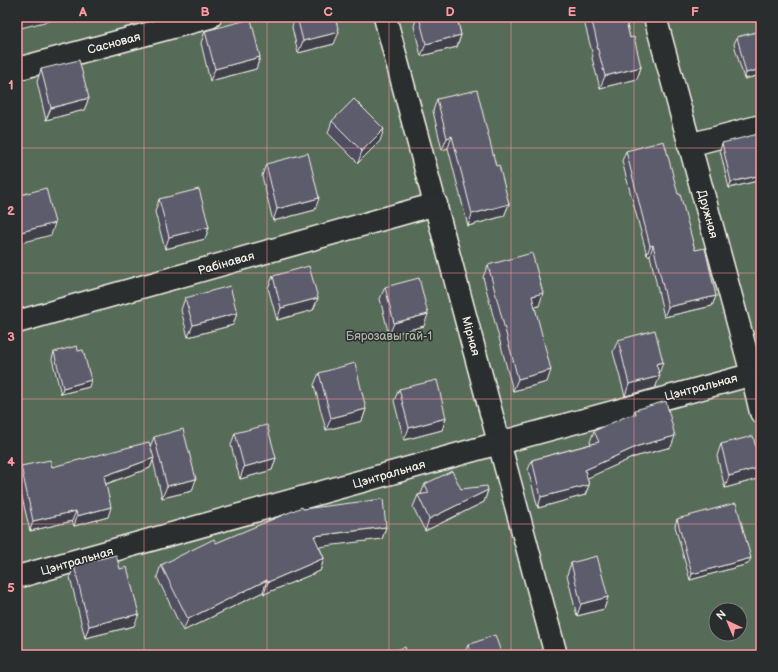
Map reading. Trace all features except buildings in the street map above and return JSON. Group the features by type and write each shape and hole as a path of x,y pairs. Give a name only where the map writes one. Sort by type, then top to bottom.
{"street":[{"name":"Сасновая","path":"17,69 210,17"},
{"name":"Мірная","path":"385,17 556,655"},
{"name":"Дружная","path":"655,17 689,145 756,373 761,412"},
{"path":"689,145 761,126"},
{"name":"Рабінавая","path":"17,322 436,204"},
{"name":"Цэнтральная","path":"17,577 756,373"}],"green space":[{"name":"Бярозавы гай-1","path":"17,17 761,17 761,655 17,655"}]}
